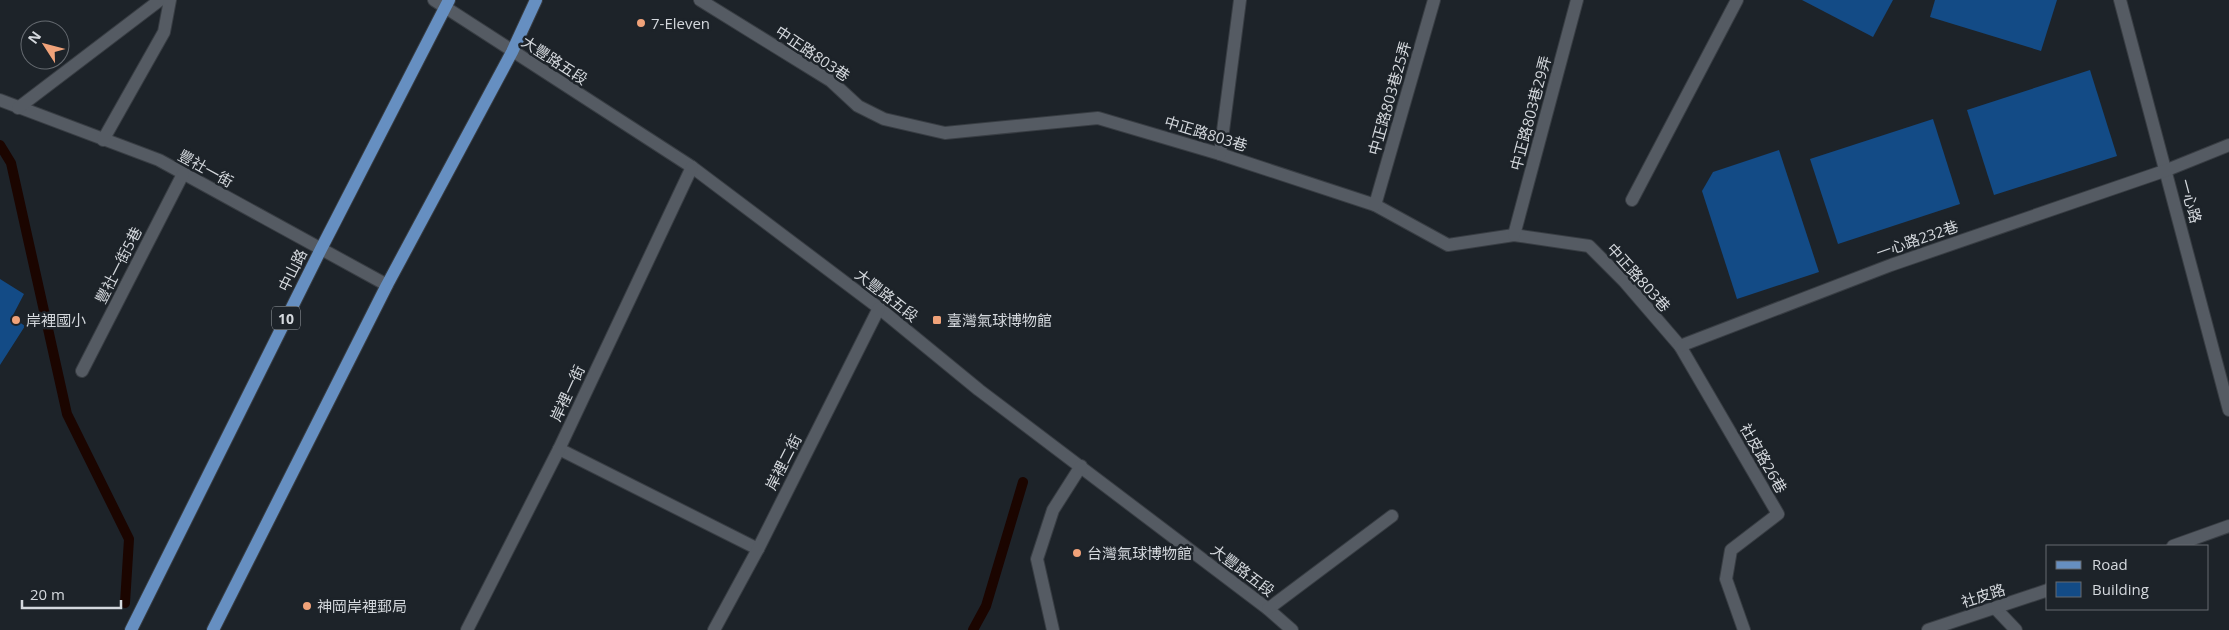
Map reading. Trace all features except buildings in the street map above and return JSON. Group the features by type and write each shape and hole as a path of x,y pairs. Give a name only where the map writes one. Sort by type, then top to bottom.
{"main road":[{"path":"213,630 387,285 512,52 536,0"},
{"name":"中山路","path":"131,630 321,249 448,4"}],"street":[{"path":"18,108 160,0"},
{"path":"103,140 164,32 170,0"},
{"name":"大豐路五段","path":"434,0 448,4 512,52 692,167 879,308 979,390 1268,609 1292,630"},
{"name":"中正路803巷","path":"700,0 831,81 858,106 884,119 945,132 1098,118 1220,154 1375,205 1448,245 1514,235 1589,246 1624,281 1680,346"},
{"path":"1220,154 1240,0"},
{"name":"中正路803巷25弄","path":"1375,205 1434,0"},
{"name":"中正路803巷29弄","path":"1514,235 1577,0"},
{"path":"1632,200 1737,0"},
{"name":"一心路","path":"2120,0 2167,170 2229,410"},
{"name":"豐社一街","path":"0,100 159,160 387,285"},
{"name":"一心路232巷","path":"1680,346 1891,265 2167,170 2229,144"},
{"name":"岸裡一街","path":"467,630 558,449 692,167"},
{"name":"豐社一街5巷","path":"82,371 183,174"},
{"name":"岸裡二街","path":"714,630 758,549 879,308"},
{"name":"社皮路26巷","path":"1680,346 1778,514 1731,550 1726,579 1744,630"},
{"path":"558,449 758,549"},
{"path":"1053,630 1037,559 1053,510 1081,466"},
{"path":"1268,609 1392,516"},
{"path":"2176,545 2229,526"},
{"name":"社皮路","path":"1928,630 2046,591"},
{"path":"1996,608 2016,630"}],"waterway":[{"path":"0,145 11,163 67,414 129,539 125,603"},
{"path":"973,630 986,606 1023,482"}],"place":[{"name":"7-Eleven","path":"641,23"},
{"name":"岸裡國小","path":"16,320"},
{"name":"臺灣氣球博物館","path":"937,320"},
{"name":"台灣氣球博物館","path":"1077,553"},
{"name":"神岡岸裡郵局","path":"307,606"}]}
